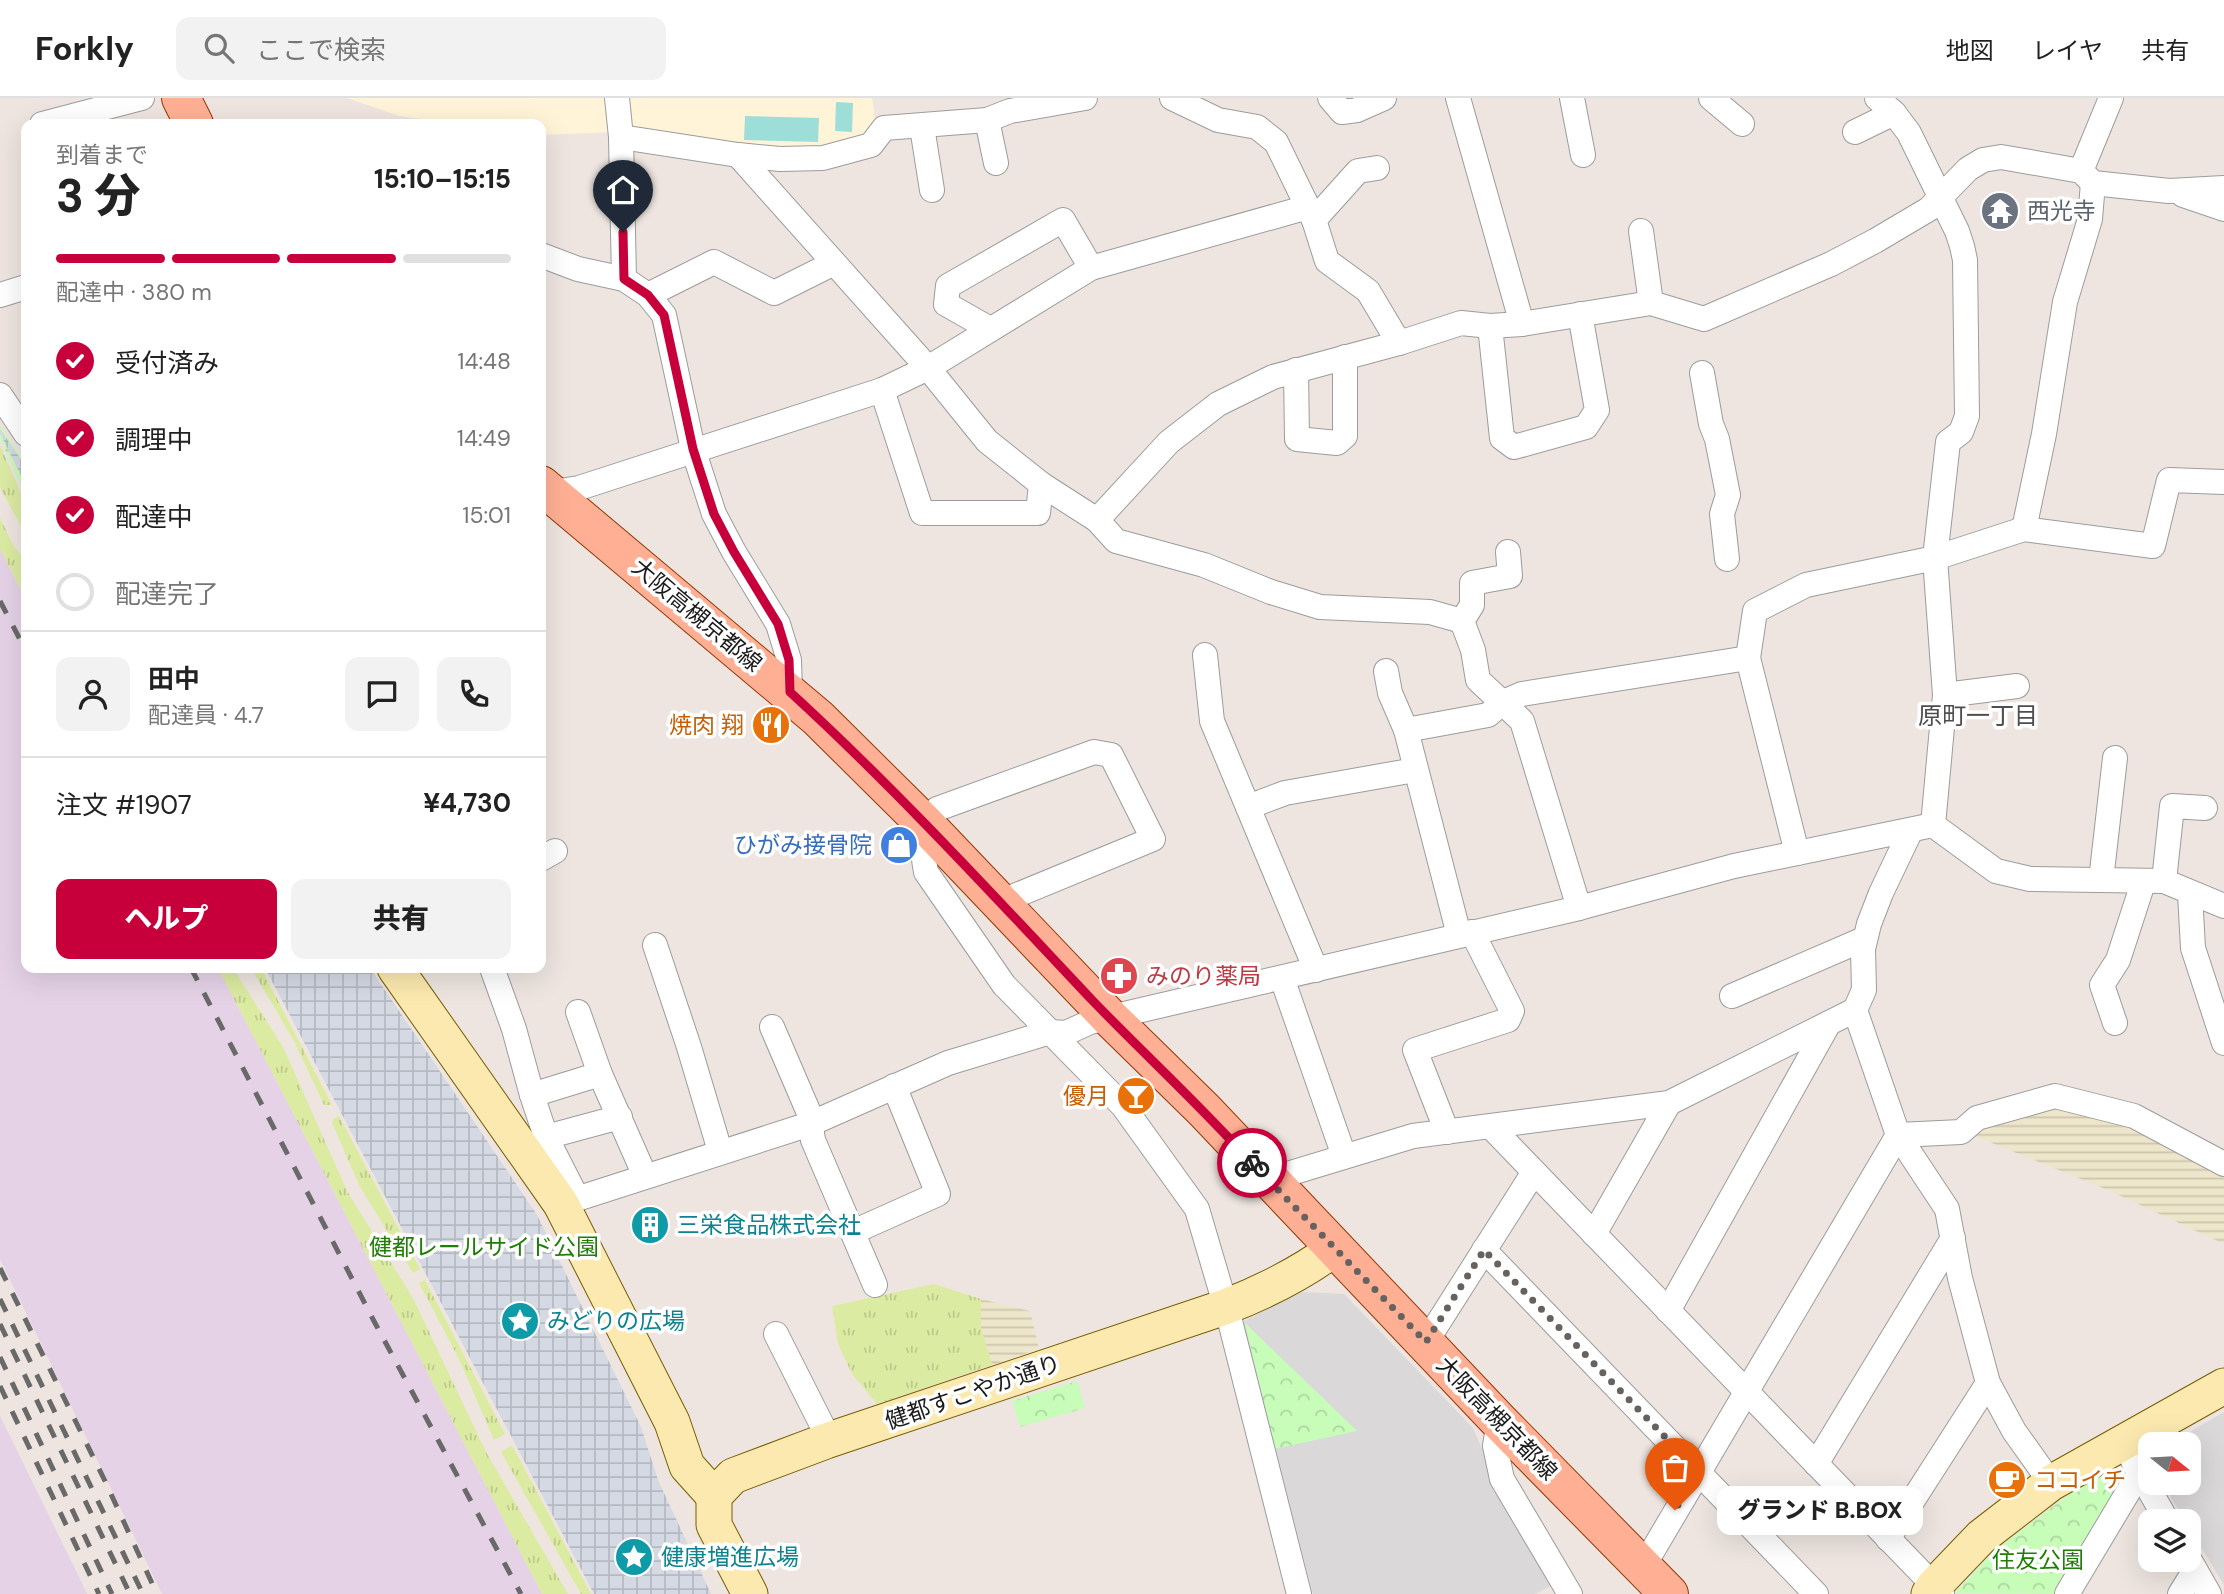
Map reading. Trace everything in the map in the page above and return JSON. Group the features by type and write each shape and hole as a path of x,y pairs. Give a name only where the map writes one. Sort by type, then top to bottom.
{"main road":[{"path":"181,98 192,119"},
{"name":"大阪高槻京都線","path":"546,492 790,692 926,825 1669,1594"}],"street":[{"path":"62,119 142,98"},
{"path":"617,98 621,138 624,279"},
{"path":"621,138 738,155 780,159 823,158 871,145 884,128 987,120 1010,111 1085,98"},
{"path":"1172,98 1218,120 1257,127 1276,142 1311,213 1327,261 1368,291 1399,343"},
{"path":"1330,98 1342,112 1357,110 1384,98"},
{"path":"1458,98 1522,324"},
{"path":"1572,98 1583,155"},
{"path":"1711,98 1742,124"},
{"path":"2024,529 2044,433 2065,302 2090,219 2087,177 2111,98"},
{"path":"1268,1180 1413,1136 1669,1104 1855,1010 1864,990 1864,939 1874,908 1922,828 1942,743 1945,695 1935,558 1948,442 1961,432 1967,416 1965,260 1957,231 1938,197 1909,133 1886,106 1855,132"},
{"path":"987,120 996,163"},
{"path":"922,127 932,190"},
{"path":"1097,520 1168,442 1218,404 1272,377 1399,343 1461,323 1490,326 1522,324 1651,303 1704,319 1875,242 1929,209 1968,169 2002,153 2087,177 2169,191 2224,209"},
{"path":"738,155 928,368 988,441 1041,484 1097,520 1115,541 1204,565 1271,592 1320,607 1430,612 1462,621"},
{"path":"546,490 579,488 882,390 928,368 1090,268 1311,213 1358,171 1377,168"},
{"path":"2169,191 2224,188"},
{"path":"990,329 946,304 948,286 1063,220 1090,268"},
{"path":"1641,231 1651,303"},
{"path":"546,257 578,269 624,279 648,295 664,315 693,449 714,514 778,624 789,660 790,692"},
{"path":"648,295 714,262 774,293 834,263"},
{"path":"0,295 21,289"},
{"path":"1490,326 1503,438 1514,447 1586,427 1597,411 1580,314"},
{"path":"1296,370 1297,439 1337,443 1345,436 1345,357"},
{"path":"1702,373 1728,495 1722,514 1727,559"},
{"path":"882,390 922,513 1038,513 1041,484"},
{"path":"0,395 21,426"},
{"path":"1797,853 1748,658 1755,611 1805,585 1935,558 2024,529 2153,546 2169,480 2224,482"},
{"path":"1462,621 1472,605 1472,583 1510,576 1508,552"},
{"path":"1462,621 1473,650 1478,680 1522,721 1578,908"},
{"path":"1205,655 1212,721 1316,970"},
{"path":"1406,730 1488,715 1503,702 1522,694 1748,658"},
{"path":"1386,671 1390,693 1406,730 1415,770 1466,934 1512,1011 1508,1020 1415,1050 1447,1132"},
{"path":"1945,695 2017,686"},
{"path":"1000,902 1153,839 1111,755 1094,752 937,809 926,825 922,850 926,872 1004,985 1123,1106 1197,1209 1226,1307 1299,1594"},
{"path":"2101,880 2115,758"},
{"path":"1248,807 1284,793 1415,770"},
{"path":"2115,1023 2094,986 2118,960 2154,882 2172,806 2205,808"},
{"path":"569,1201 810,1124 948,1063 1050,1032 1066,1033 1090,1022 1578,908 1734,866 1922,828 1996,871 2030,879 2154,882 2224,906"},
{"path":"2190,894 2193,948 2224,1043"},
{"path":"1732,996 1864,939"},
{"path":"655,945 720,1151"},
{"path":"400,973 569,1201"},
{"path":"494,973 514,1029 531,1095 569,1201 672,1422 687,1466 714,1496 713,1525 750,1594"},
{"path":"1282,978 1344,1156"},
{"path":"1855,1010 1898,1135 1947,1209 1960,1278 1988,1383 2014,1431 2051,1483"},
{"path":"578,1012 600,1074 645,1176"},
{"path":"1668,1311 1829,1023"},
{"path":"772,1027 808,1113 813,1140 875,1285"},
{"path":"531,1095 600,1074"},
{"path":"853,1232 937,1194 894,1086"},
{"path":"1898,1135 1961,1132 1977,1118 2055,1096 2134,1116 2224,1164"},
{"path":"1594,1234 1669,1104"},
{"path":"546,1137 620,1117"},
{"path":"1490,1127 1935,1591 1981,1537 2051,1483 2130,1458 2224,1385"},
{"path":"1643,1567 1898,1135"},
{"path":"1426,1342 1534,1172"},
{"path":"1816,1464 1953,1238"},
{"name":"健都すこやか通り","path":"714,1496 733,1476 826,1441 1226,1307 1306,1269 1334,1249"},
{"path":"1484,1250 1816,1594"},
{"path":"776,1334 824,1429 826,1441"},
{"path":"1888,1539 1988,1383"},
{"path":"1499,1421 1495,1446 1502,1479 1570,1594"},
{"path":"2130,1458 2160,1509"},
{"path":"2067,1594 2130,1458"},
{"path":"2180,1594 2189,1572"},
{"path":"2197,1572 2209,1594"}],"shaded area":[{"path":"347,98 872,98 876,125 863,142 823,152 615,132 546,135 546,119 421,119 399,116"},
{"path":"0,429 21,460 21,476"},
{"path":"0,549 21,590 21,973 221,973 542,1594 162,1594 0,1259"},
{"name":"みどりの広場","path":"268,973 373,973 537,1215 641,1427 658,1480 711,1594 594,1594"},
{"path":"2053,1103 2131,1124 2197,1158 2224,1176 2224,1244 2108,1190 1972,1135 1982,1126"},
{"path":"1301,1292 1344,1294 1473,1428 1497,1483 1553,1585 1535,1594 1313,1594 1242,1322"},
{"path":"981,1299 1030,1311 1039,1349 992,1365 981,1328"},
{"path":"2224,1412 2224,1585 2201,1547 2201,1509 2178,1509 2170,1495 2202,1494 2202,1432 2190,1432"},
{"path":"0,1416 80,1579 87,1594 0,1594"}],"green space":[{"path":"0,426 21,457 21,486 0,438"},
{"path":"0,445 21,493 21,527 0,487"},
{"path":"0,518 21,555 21,590 0,549"},
{"path":"221,973 236,973 283,1047 347,1191 414,1300 486,1452 568,1594 542,1594"},
{"path":"254,973 264,973 332,1105 324,1105 294,1041"},
{"path":"339,1116 420,1269 413,1273 360,1187 332,1123 333,1119"},
{"path":"425,1280 505,1434 494,1440 459,1359 419,1283"},
{"path":"934,1284 981,1299 981,1328 992,1365 877,1404 852,1374 838,1344 832,1306"},
{"path":"1245,1323 1357,1431 1274,1449"},
{"path":"1077,1381 1085,1408 1020,1427 1012,1401"},
{"path":"512,1445 591,1594 581,1594 501,1452"},
{"name":"住友公園","path":"2117,1466 2126,1479 2058,1594 1955,1593 1995,1550 2067,1496"}],"water":[{"path":"836,102 853,103 852,132 835,131"},
{"path":"745,116 819,118 818,142 744,140"}],"railway":[{"path":"0,601 21,641"},
{"path":"194,973 375,1323 521,1594"},
{"path":"0,1268 105,1481 157,1594"},
{"path":"0,1299 143,1594"},
{"path":"0,1324 130,1594"},
{"path":"0,1357 112,1594"},
{"path":"0,1386 99,1594"}],"way so far":[{"path":"1252,1163 1426,1342 1484,1250 1698,1471 1675,1510"}],"place":[{"name":"西光寺","path":"2000,211"},
{"name":"焼肉 翔","path":"771,725"},
{"name":"ひがみ接骨院","path":"899,845"},
{"name":"みのり薬局","path":"1119,976"},
{"name":"優月","path":"1136,1096"},
{"name":"三栄食品株式会社","path":"650,1225"},
{"name":"みどりの広場","path":"520,1321"},
{"name":"ココイチ","path":"2007,1480"},
{"name":"グランド B.BOX","path":"1675,1510"},
{"name":"健康増進広場","path":"634,1557"}],"district":[{"name":"原町一丁目","path":"1978,716"}],"route":[{"path":"623,232 624,279 648,295 664,315 693,449 714,514 778,624 789,660 790,692 926,825 1110,1018 1204,1110 1252,1163"}],"park label":[{"name":"健都レールサイド公園","path":"484,1247"}]}
